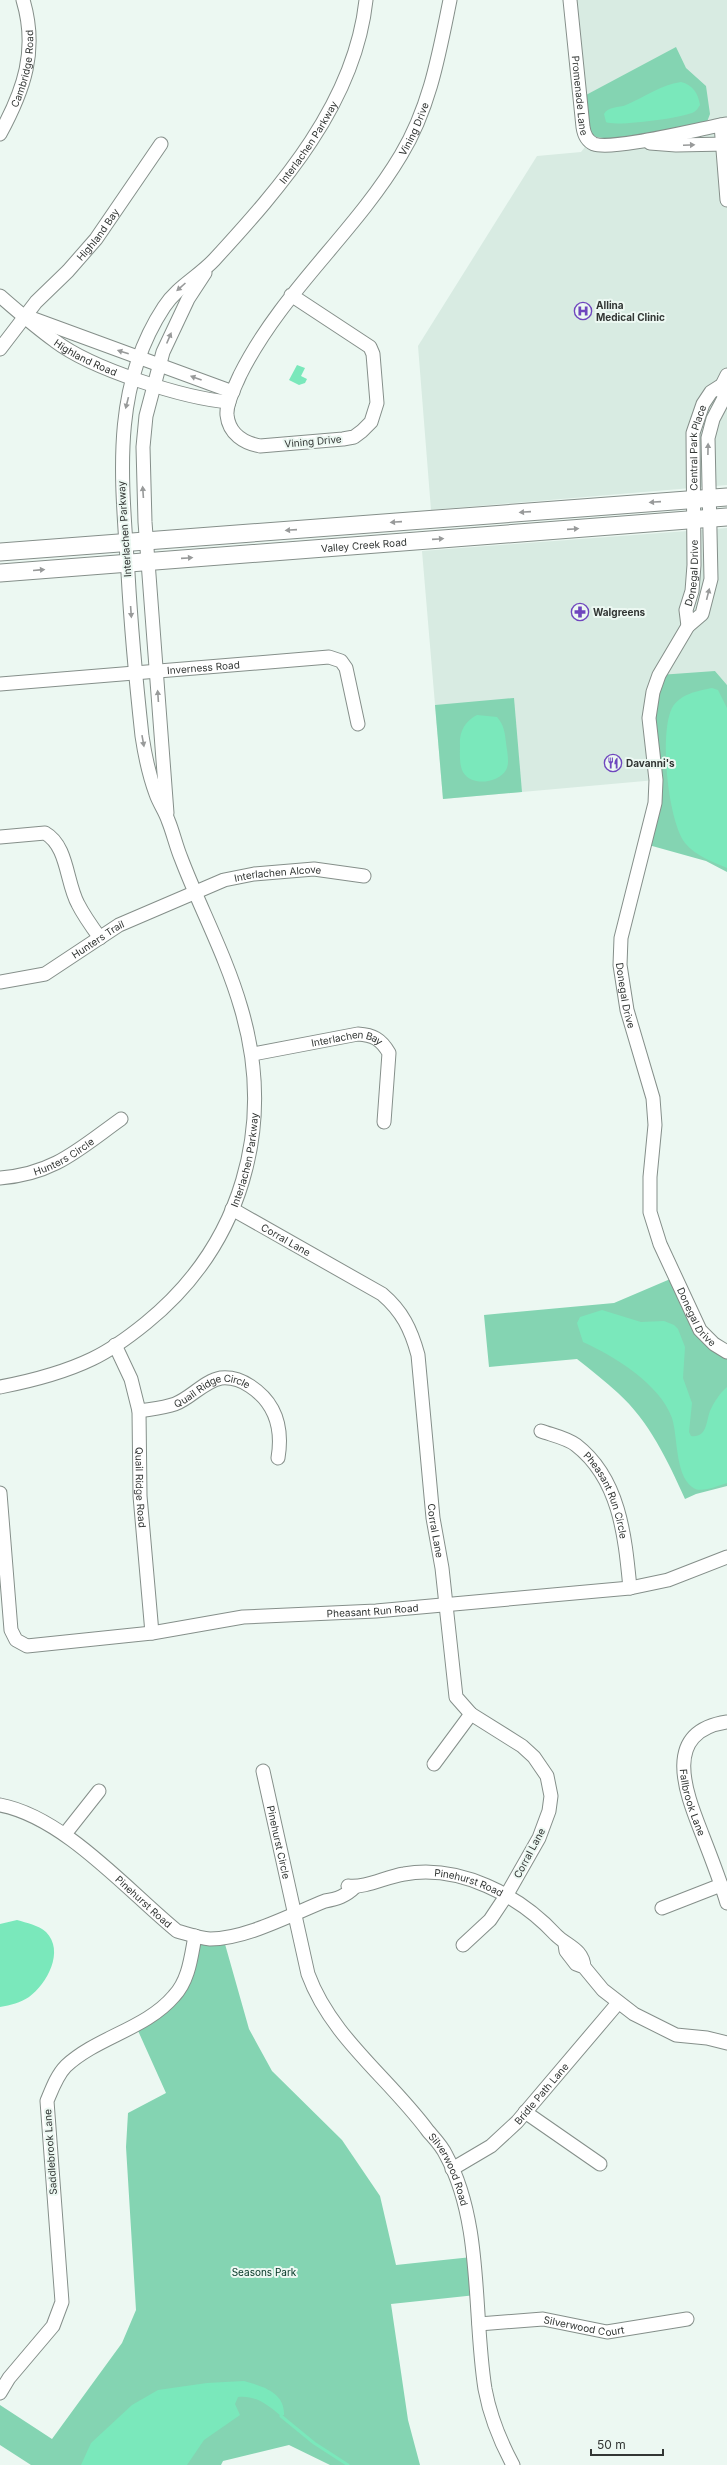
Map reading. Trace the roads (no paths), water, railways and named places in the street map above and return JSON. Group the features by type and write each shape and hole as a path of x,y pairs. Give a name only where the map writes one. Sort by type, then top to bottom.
{"main road":[{"name":"Valley Creek Road","path":"0,552 727,497"},
{"name":"Valley Creek Road","path":"0,573 727,517"}],"street":[{"name":"Cambridge Road","path":"0,134 21,92 26,74 29,34 23,0"},
{"name":"Interlachen Parkway","path":"0,1387 72,1368 94,1358 115,1345 151,1319 185,1287 219,1238 245,1176 254,1133 256,1105 253,1054 241,1006 180,856 168,819 156,796 148,771 135,673 125,543 121,477 121,449 124,413 140,358 164,307 178,289 211,263 244,227 319,129 333,106 353,60 361,35 366,0"},
{"name":"Vining Drive","path":"292,296 370,347 373,354 377,403 371,422 354,437 260,446 241,440 235,433 227,414 231,397 263,333 292,296 367,203 401,156 410,140 430,89 450,0"},
{"name":"Promenade Lane","path":"570,0 583,127 586,137 592,143 599,145 636,142 724,124"},
{"path":"724,124 727,200"},
{"name":"Promenade Lane","path":"636,142 676,145 725,144"},
{"name":"Highland Bay","path":"0,349 25,316 96,240 161,144"},
{"name":"Interlachen Parkway","path":"168,819 146,541 142,476 143,447 146,416 160,365 179,317 211,263"},
{"name":"Highland Road","path":"0,296 55,341 80,355 133,378 155,384"},
{"name":"Highland Road","path":"25,316 160,365"},
{"path":"160,365 231,397"},
{"name":"Central Park Place","path":"701,519 702,499 692,444 695,423 711,392 724,380"},
{"path":"155,384 206,400 231,397"},
{"name":"Donegal Drive","path":"701,519 692,590 686,610 688,626 659,675 651,699 649,730 656,780 655,803 623,931 620,965 627,1010 653,1098 655,1125 649,1194 653,1223 660,1244 700,1330 714,1344 727,1352"},
{"name":"Inverness Road","path":"0,684 329,657 335,659 346,668 358,724"},
{"path":"0,837 45,833 51,836 59,848 77,904 100,938"},
{"name":"Interlachen Alcove","path":"195,891 224,880 261,873 314,870 364,876"},
{"name":"Hunters Trail","path":"0,982 45,974 135,917 195,891"},
{"name":"Interlachen Bay","path":"253,1054 358,1034 378,1038 389,1053 384,1122"},
{"name":"Hunters Circle","path":"0,1178 24,1176 42,1171 61,1161 122,1119"},
{"name":"Corral Lane","path":"232,1209 382,1294 395,1305 405,1318 418,1355 433,1518 446,1604 456,1697 471,1714 522,1746 534,1757 547,1776 551,1796 549,1811 540,1838 506,1896 490,1920 463,1945"},
{"name":"Quail Ridge Road","path":"115,1345 131,1379 139,1411 140,1496 152,1633"},
{"name":"Quail Ridge Circle","path":"139,1411 175,1404 208,1383 220,1378 231,1378 243,1381 267,1400 276,1415 279,1430 278,1458"},
{"name":"Pheasant Run Circle","path":"541,1431 575,1445 594,1466 613,1494 622,1520 630,1588"},
{"name":"Pheasant Run Road","path":"0,1493 11,1630 16,1640 27,1646 152,1633 259,1616 376,1611 630,1588 668,1580 727,1558"},
{"path":"434,1764 471,1714"},
{"name":"Fallbrook Lane","path":"727,1722 704,1730 693,1739 686,1749 683,1760 683,1774 687,1795 727,1903"},
{"name":"Pinehurst Circle","path":"263,1772 295,1912"},
{"path":"65,1834 99,1791"},
{"name":"Pinehurst Road","path":"0,1806 26,1813 65,1834 177,1931 210,1939 229,1937 324,1900 337,1899 348,1894 355,1887 405,1873 441,1872 481,1883 506,1896 536,1916 565,1944 573,1946 584,1959 584,1967 618,2002 634,2014 666,2028 678,2028 694,2031 707,2038 727,2043"},
{"path":"662,1908 721,1885"},
{"name":"Silverwood Road","path":"295,1912 308,1974 317,1998 340,2031 418,2117 446,2155 452,2169 461,2194 468,2224 485,2389 496,2427 513,2465"},
{"name":"Saddlebrook Lane","path":"0,2393 9,2378 53,2326 62,2302 47,2101 55,2082 66,2067 83,2054 160,2010 175,1996 189,1968 195,1936"},
{"name":"Bridle Path Lane","path":"452,2169 491,2146 525,2112 618,2002"},
{"path":"525,2112 600,2164"},
{"name":"Silverwood Court","path":"479,2324 543,2319 607,2332 687,2319"}],"waterway":[{"path":"281,2416 314,2443 348,2465"}],"place":[{"name":"Allina Medical Clinic","path":"583,311"},
{"name":"Walgreens","path":"580,612"},
{"name":"Davanni's","path":"613,763"}],"park label":[{"name":"Seasons Park","path":"264,2272"}]}
